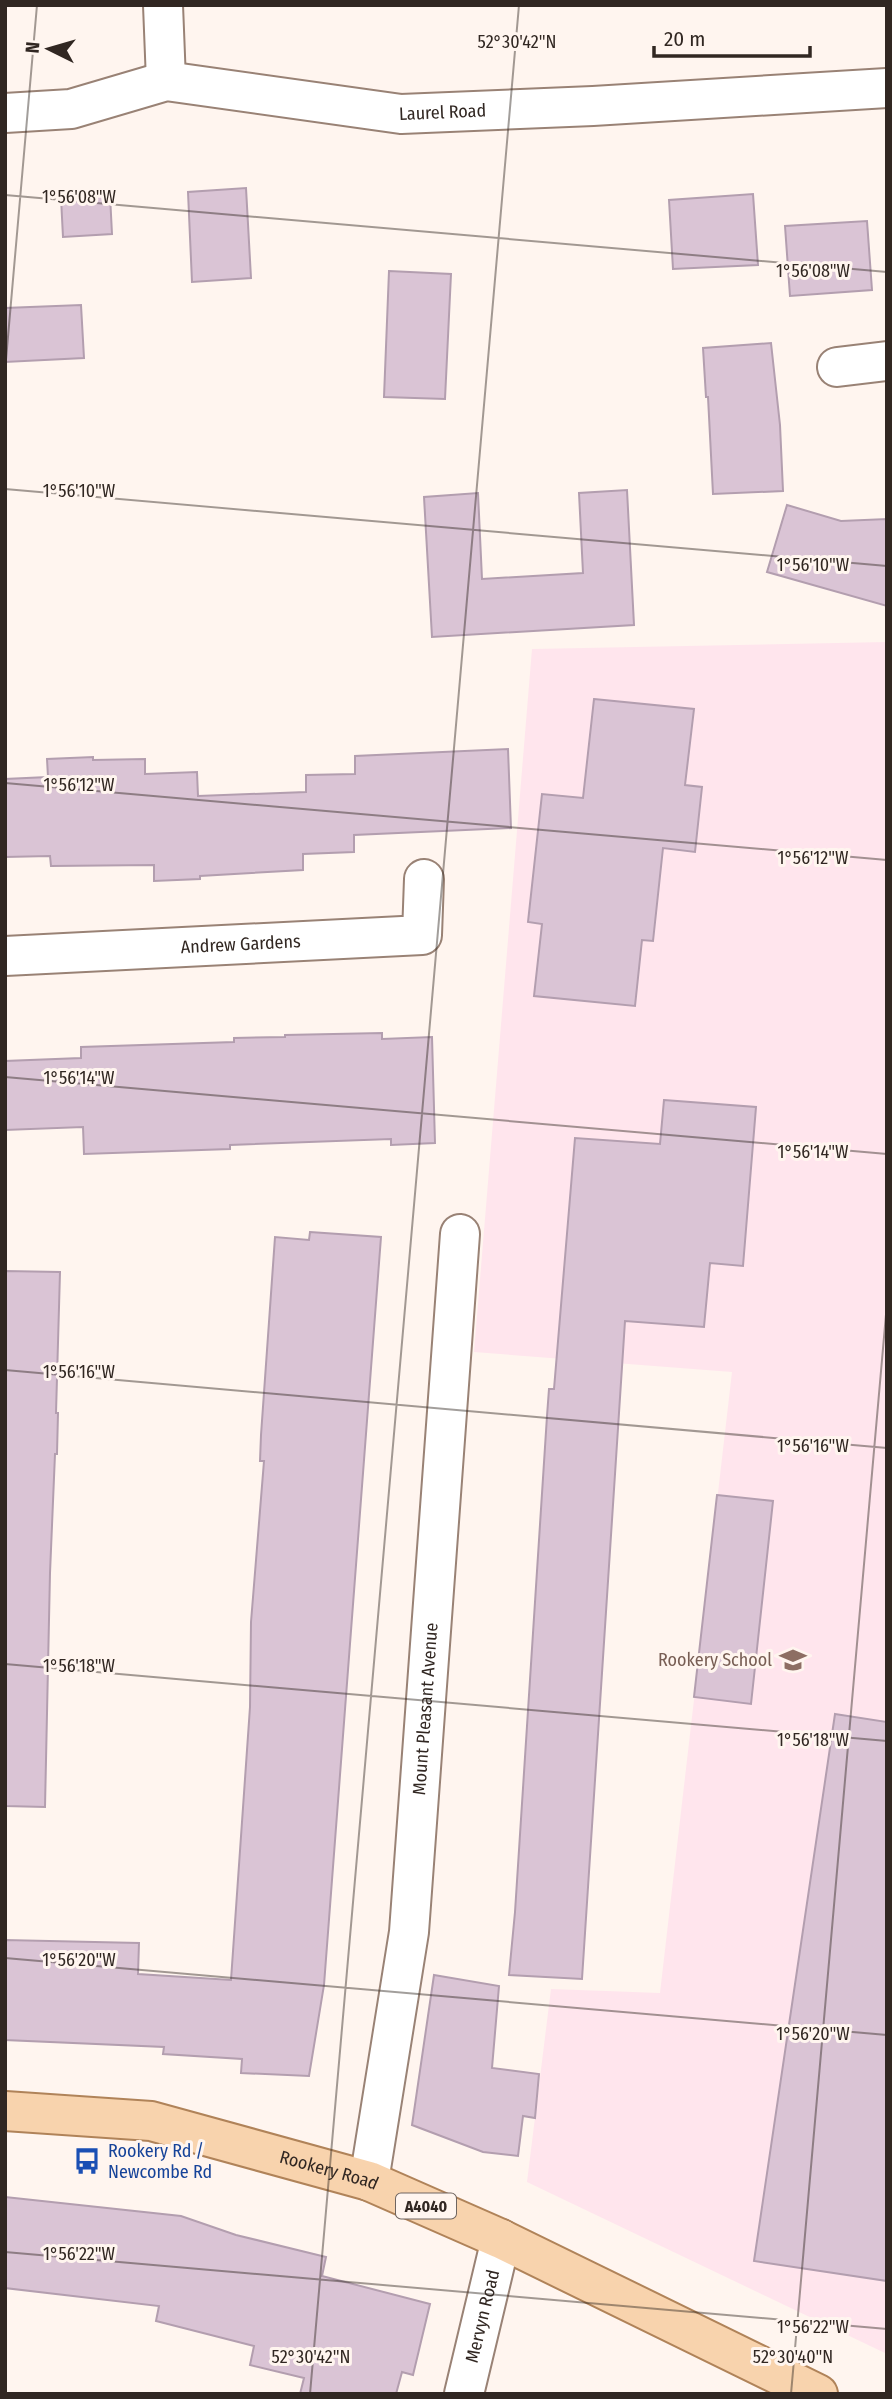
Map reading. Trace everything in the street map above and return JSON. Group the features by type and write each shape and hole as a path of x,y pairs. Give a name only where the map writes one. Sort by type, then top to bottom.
{"main road":[{"name":"Rookery Road","path":"5,2111 151,2121 369,2181 501,2239 818,2394"}],"street":[{"path":"163,5 166,81"},
{"name":"Laurel Road","path":"5,113 71,109 166,81 401,114 593,106 887,88"},
{"path":"837,367 887,361"},
{"name":"Andrew Gardens","path":"5,956 422,935 424,879"},
{"name":"Mount Pleasant Avenue","path":"369,2181 409,1932 460,1234"},
{"name":"Mervyn Road","path":"464,2394 501,2239"}],"shaded area":[{"name":"Rookery School","path":"887,642 887,2354 527,2182 551,1989 660,1993 732,1372 474,1352 532,649"}],"building":[{"path":"246,188 251,278 192,282 188,192"},
{"path":"753,194 758,265 673,269 669,200"},
{"path":"110,195 112,234 63,237 61,198"},
{"path":"867,221 872,290 790,296 785,226"},
{"path":"389,271 451,274 445,399 384,397"},
{"path":"81,305 84,358 5,362 5,308"},
{"path":"771,343 780,425 783,491 713,494 703,348"},
{"path":"627,490 634,625 432,637 424,497 478,493 482,579 583,573 579,493"},
{"path":"787,505 841,521 887,519 887,606 767,572"},
{"path":"594,699 694,709 685,785 702,787 695,852 663,848 653,941 642,940 635,1006 534,996 542,924 528,922 542,794 583,798"},
{"path":"508,749 511,828 354,835 354,852 303,854 303,870 200,876 200,879 154,881 154,865 51,866 50,856 5,857 5,779 48,777 47,759 145,759 145,774 197,772 198,796 306,792 306,775 355,774 355,756"},
{"path":"382,1033 382,1039 432,1037 435,1143 391,1145 391,1139 230,1145 230,1149 84,1154 83,1127 5,1130 5,1061 81,1058 81,1047 234,1042 234,1038 285,1035"},
{"path":"664,1100 756,1107 743,1266 710,1263 704,1327 625,1321 582,1979 509,1975 549,1389 554,1389 575,1138 660,1144"},
{"path":"310,1232 381,1237 324,1985 309,2076 241,2073 242,2059 163,2054 164,2047 5,2040 5,1940 139,1943 138,1974 231,1980 250,1707 251,1622 264,1461 260,1461 261,1435 275,1237 309,1240"},
{"path":"5,1271 60,1272 57,1454 50,1573 45,1807 5,1806"},
{"path":"717,1495 773,1501 751,1704 694,1697"},
{"path":"835,1714 887,1722 887,2281 754,2261"},
{"path":"434,1975 499,1986 492,2068 539,2074 535,2118 523,2116 518,2156 483,2152 412,2125"},
{"path":"5,2197 181,2216 236,2235 326,2257 322,2276 430,2304 413,2375 402,2372 396,2394 300,2394 304,2378 250,2365 254,2346 156,2321 159,2306 5,2288"}],"place":[{"name":"Rookery School","path":"793,1660"},
{"name":"Rookery Rd / Newcombe Rd","path":"87,2161"}]}
